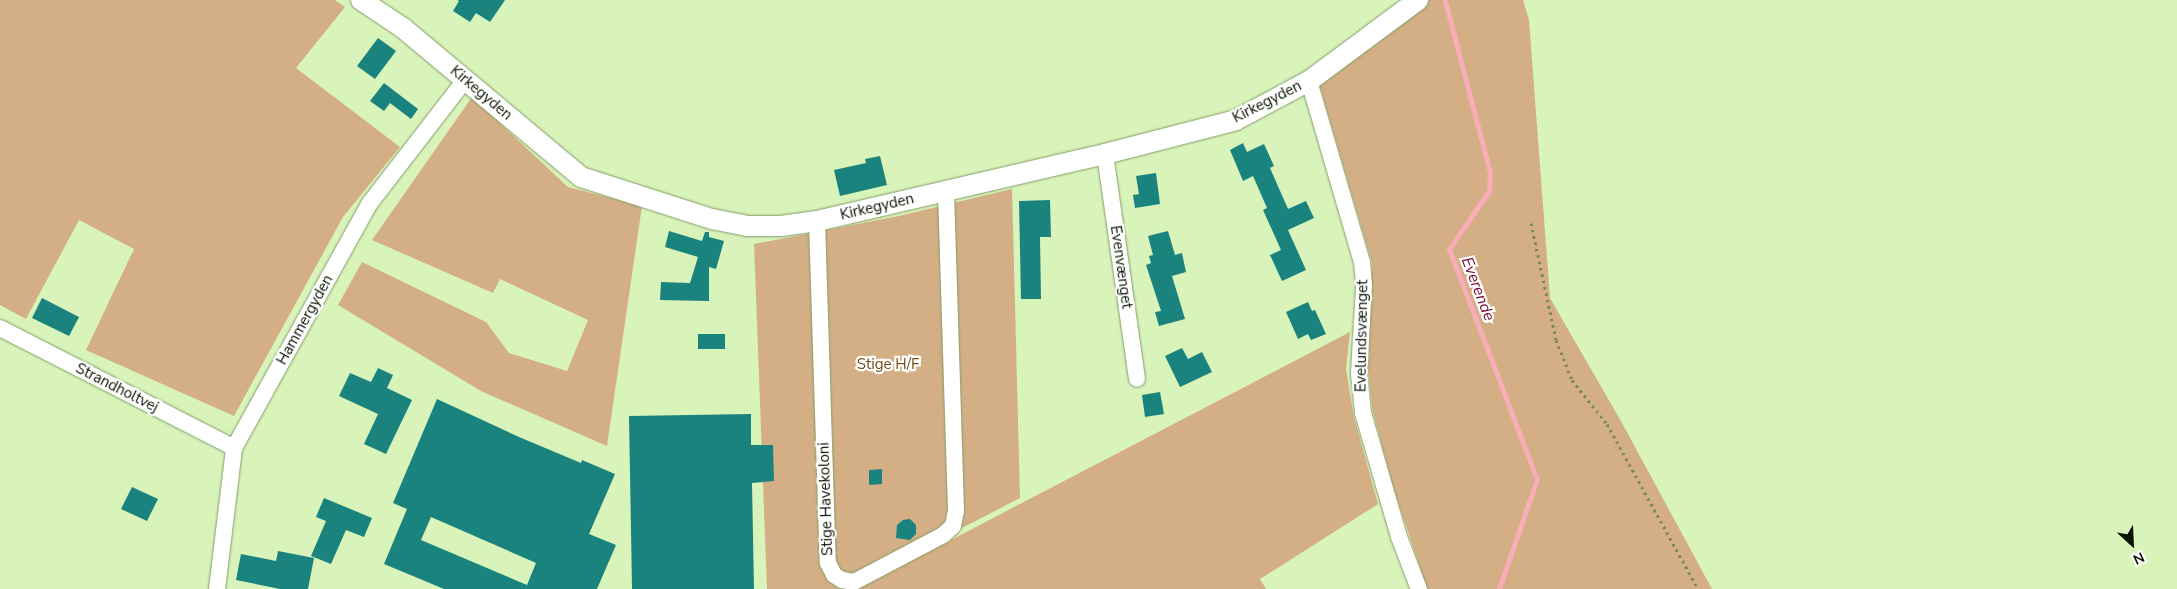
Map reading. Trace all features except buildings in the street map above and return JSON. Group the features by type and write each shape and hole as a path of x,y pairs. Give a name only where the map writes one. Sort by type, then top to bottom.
{"street":[{"name":"Kirkegyden","path":"360,0 404,28 581,176 672,208 748,226 781,226 817,221 1105,154 1236,120 1309,81 1418,0"},
{"name":"Hammergyden","path":"217,589 234,448 370,203 465,80"},
{"name":"Evelundsvænget","path":"1309,81 1362,262 1364,286 1359,374 1363,413 1399,537 1419,589"},
{"name":"Evenvænget","path":"1105,154 1137,379"},
{"name":"Stige Havekoloni","path":"817,221 828,563 834,574 842,580 854,582 943,535 953,526 956,510 946,191"},
{"name":"Strandholtvej","path":"0,328 234,448"}],"path":[{"path":"1531,223 1556,340 1572,380 1607,424 1698,589"}],"green space":[{"path":"0,0 335,0 345,7 296,68 400,147 343,217 234,416 86,350 134,249 79,220 26,319 0,305"},
{"path":"1429,0 1523,0 1529,20 1550,298 1622,423 1712,589 1425,589 1424,579 1393,487 1373,412 1367,363 1372,263 1319,84"},
{"path":"472,97 568,187 642,206 607,446 481,391 338,305 362,262 486,322 509,353 567,371 588,320 500,279 493,293 372,240"},
{"name":"Stige H/F","path":"1012,189 1020,498 844,589 767,589 754,244 899,216"},
{"path":"1350,332 1346,369 1354,417 1378,504 1260,579 1266,589 857,589"}],"waterway":[{"name":"Everende","path":"1445,1 1490,173 1489,191 1449,249 1537,479 1499,589"}]}
